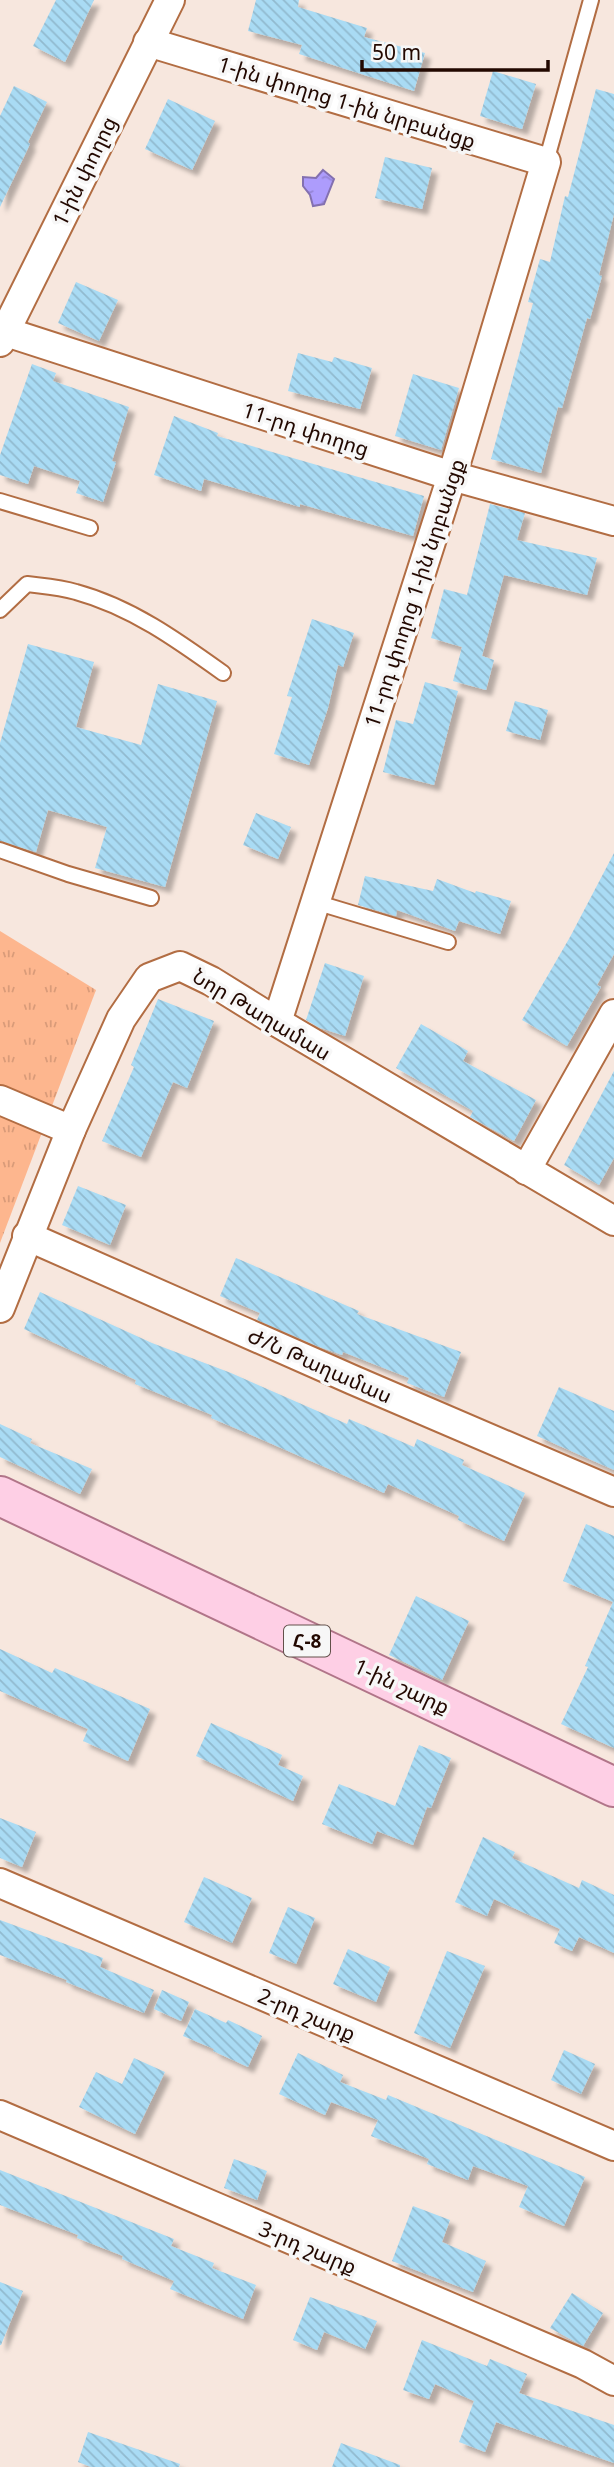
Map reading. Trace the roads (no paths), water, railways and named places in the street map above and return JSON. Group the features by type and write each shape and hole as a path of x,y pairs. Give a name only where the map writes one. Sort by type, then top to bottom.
{"main road":[{"name":"1-ին շարք","path":"0,1496 614,1787"}],"street":[{"name":"1-ին փողոց","path":"1,335 170,0"},
{"name":"1-ին փողոց 1-ին նրբանցք","path":"148,42 546,162"},
{"name":"11-րդ փողոց 1-ին նրբանցք","path":"277,1022 452,476 546,162"},
{"name":"11-րդ փողոց","path":"1,335 452,476 614,521"},
{"name":"Նոր Թաղամաս","path":"0,1308 71,1130 121,1019 149,978 180,966 211,981 614,1221"},
{"path":"526,1170 614,1014"},
{"path":"0,1100 71,1130"},
{"name":"Ժ/Ն Թաղամաս","path":"27,1236 614,1492"},
{"name":"2-րդ շարք","path":"0,1882 614,2146"},
{"name":"3-րդ շարք","path":"0,2115 583,2364 614,2381"}],"lane":[{"path":"546,162 591,0"},
{"path":"0,500 90,528"},
{"path":"0,610 27,584 74,591 119,606 178,641 223,673"},
{"path":"0,850 68,874 151,898"},
{"path":"315,902 448,942"}],"water":[{"path":"323,170 334,179 324,204 313,206 310,195 303,186 303,177 316,178"}]}
